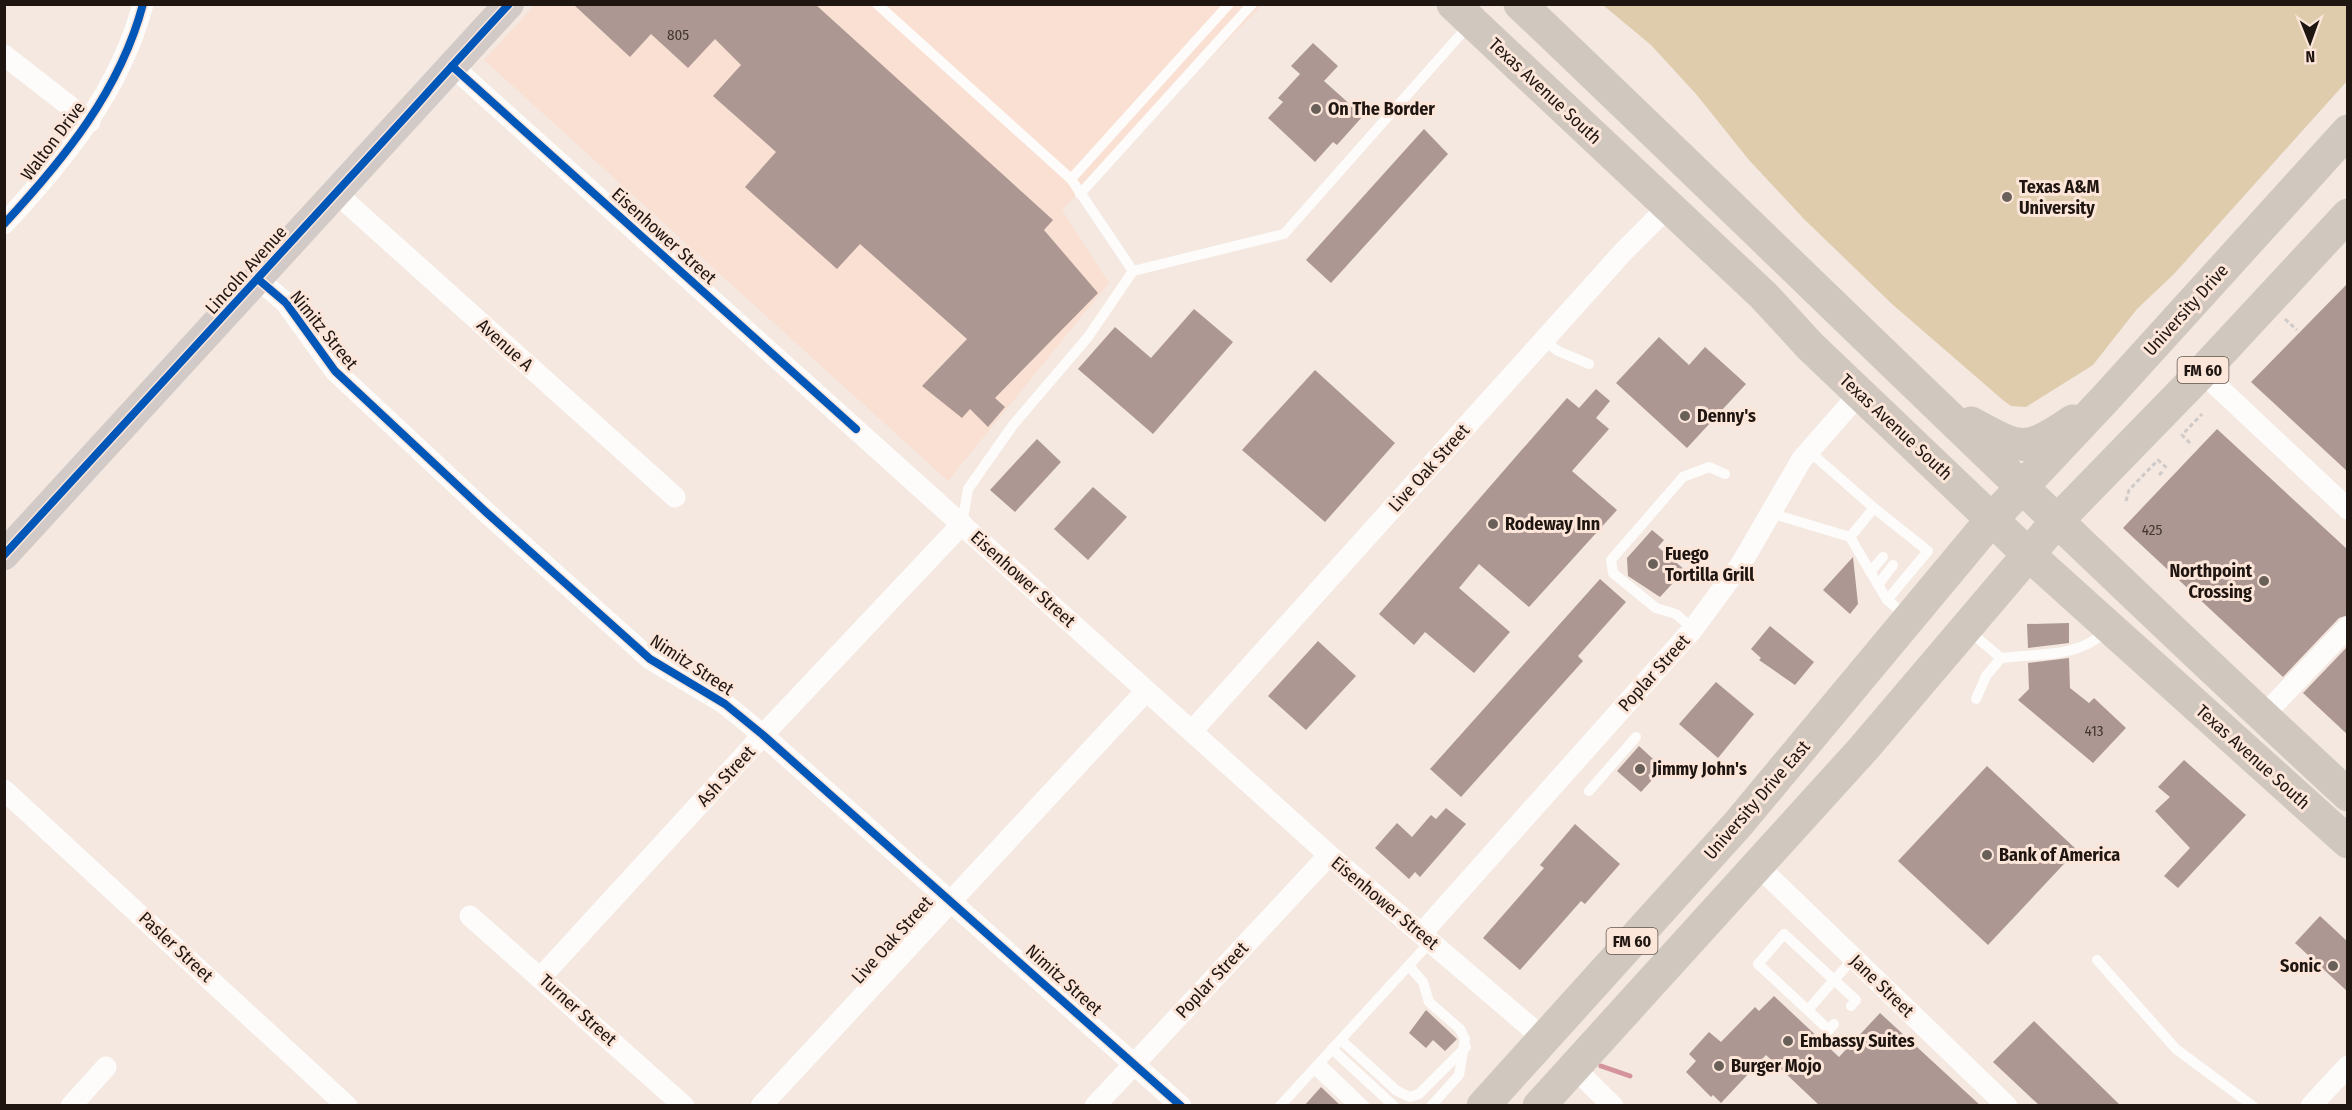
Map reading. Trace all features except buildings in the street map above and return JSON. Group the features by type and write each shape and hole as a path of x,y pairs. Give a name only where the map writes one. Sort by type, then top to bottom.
{"main road":[{"name":"Texas Avenue South","path":"1520,4 1941,407 2056,522 2348,795"},
{"name":"Texas Avenue South","path":"1462,13 1668,207 2028,554 2348,842"},
{"name":"University Drive","path":"2023,487 2348,130"},
{"name":"FM 60","path":"1539,1106 1864,748 2056,522 2202,372 2348,215"},
{"path":"1941,407 1998,439 2024,444 2047,438 2104,400"},
{"name":"University Drive East","path":"1483,1106 1738,825 1898,609 2023,487"}],"street":[{"name":"Walton Drive","path":"4,224 50,174 90,122 132,41 143,4"},
{"name":"Lincoln Avenue","path":"4,555 259,280 452,66 497,10"},
{"path":"4,55 90,122"},
{"name":"Eisenhower Street","path":"452,66 1329,855 1544,1040"},
{"name":"Avenue A","path":"336,193 675,497"},
{"name":"Live Oak Street","path":"1192,731 1624,251 1668,207"},
{"name":"Nimitz Street","path":"259,280 286,303 335,371 650,659 725,704 763,735 950,898 1181,1106"},
{"path":"2202,372 2348,509"},
{"name":"Poplar Street","path":"1426,937 1693,629 1741,564 1809,451 1860,393"},
{"name":"Ash Street","path":"541,977 763,735 962,524"},
{"path":"2263,716 2348,627"},
{"name":"Live Oak Street","path":"761,1106 950,898 1146,691"},
{"name":"Pasler Street","path":"4,790 347,1106"},
{"name":"Poplar Street","path":"1095,1106 1329,855"},
{"name":"Jane Street","path":"1757,865 2007,1106"},
{"name":"Turner Street","path":"470,916 684,1106"},
{"path":"2311,1106 2348,1066"},
{"path":"71,1106 106,1067"},
{"path":"1574,1068 1613,1106"}],"lane":[{"path":"877,4 1071,179 1133,271"},
{"path":"1071,179 1229,4"},
{"path":"1080,194 1252,4"},
{"path":"962,524 968,489 1013,425 1088,337 1133,271 1284,234 1462,13"},
{"path":"1545,341 1558,351 1589,364"},
{"path":"1770,513 1850,537 1878,585 1898,609 1928,551 1913,541 1809,451"},
{"path":"1693,629 1676,614 1656,608 1613,573 1611,560 1683,477 1709,467 1725,474"},
{"path":"1850,537 1874,508"},
{"path":"1870,572 1883,557"},
{"path":"1878,585 1893,565"},
{"path":"1966,629 2001,658 2069,653 2095,642 2110,628"},
{"path":"1976,699 1986,676 2001,658"},
{"path":"1589,791 1636,737"},
{"path":"1834,1024 1829,1030 1758,964 1784,934 1856,1000 1851,1006"},
{"path":"1280,1106 1409,966 1426,937"},
{"path":"1808,1010 1854,958"},
{"path":"2097,960 2176,1049 2253,1106"},
{"path":"1409,966 1423,982 1429,1002 1460,1029 1466,1047 1459,1075 1431,1106"},
{"path":"1341,1040 1397,1091 1410,1097 1419,1094 1466,1047"},
{"path":"1332,1049 1394,1106"},
{"path":"1317,1066 1354,1106"},
{"path":"1317,1066 1365,1106"}],"path":[{"path":"2285,319 2297,330"},
{"path":"2190,443 2182,435 2204,416"},
{"path":"2126,501 2129,490 2158,460 2165,469 2159,475"}],"shaded area":[{"path":"535,5 1262,5 1062,210 1109,283 948,481 484,60"},
{"name":"Texas A&M University","path":"1603,5 2347,5 2347,81 2174,274 2137,309 2093,365 2026,407 2011,406 1892,304 1804,219 1749,160 1696,94 1651,45"}],"waterway":[{"path":"1601,1066 1630,1076"}],"cycle path":[{"path":"4,224 68,149 105,95 133,36 143,4"},
{"path":"4,555 509,4"},
{"path":"452,66 856,429"},
{"path":"259,280 286,303 335,371 487,513 650,659 725,704 763,735 1181,1106"}],"place":[{"name":"On The Border","path":"1316,109"},
{"name":"Texas A&M University","path":"2007,197"},
{"name":"Denny's","path":"1685,416"},
{"name":"Rodeway Inn","path":"1493,524"},
{"name":"Fuego Tortilla Grill","path":"1653,564"},
{"name":"Northpoint Crossing","path":"2264,581"},
{"name":"Jimmy John's","path":"1640,769"},
{"name":"Bank of America","path":"1987,855"},
{"name":"Sonic","path":"2333,966"},
{"name":"Embassy Suites","path":"1788,1041"},
{"name":"Burger Mojo","path":"1719,1066"}]}
